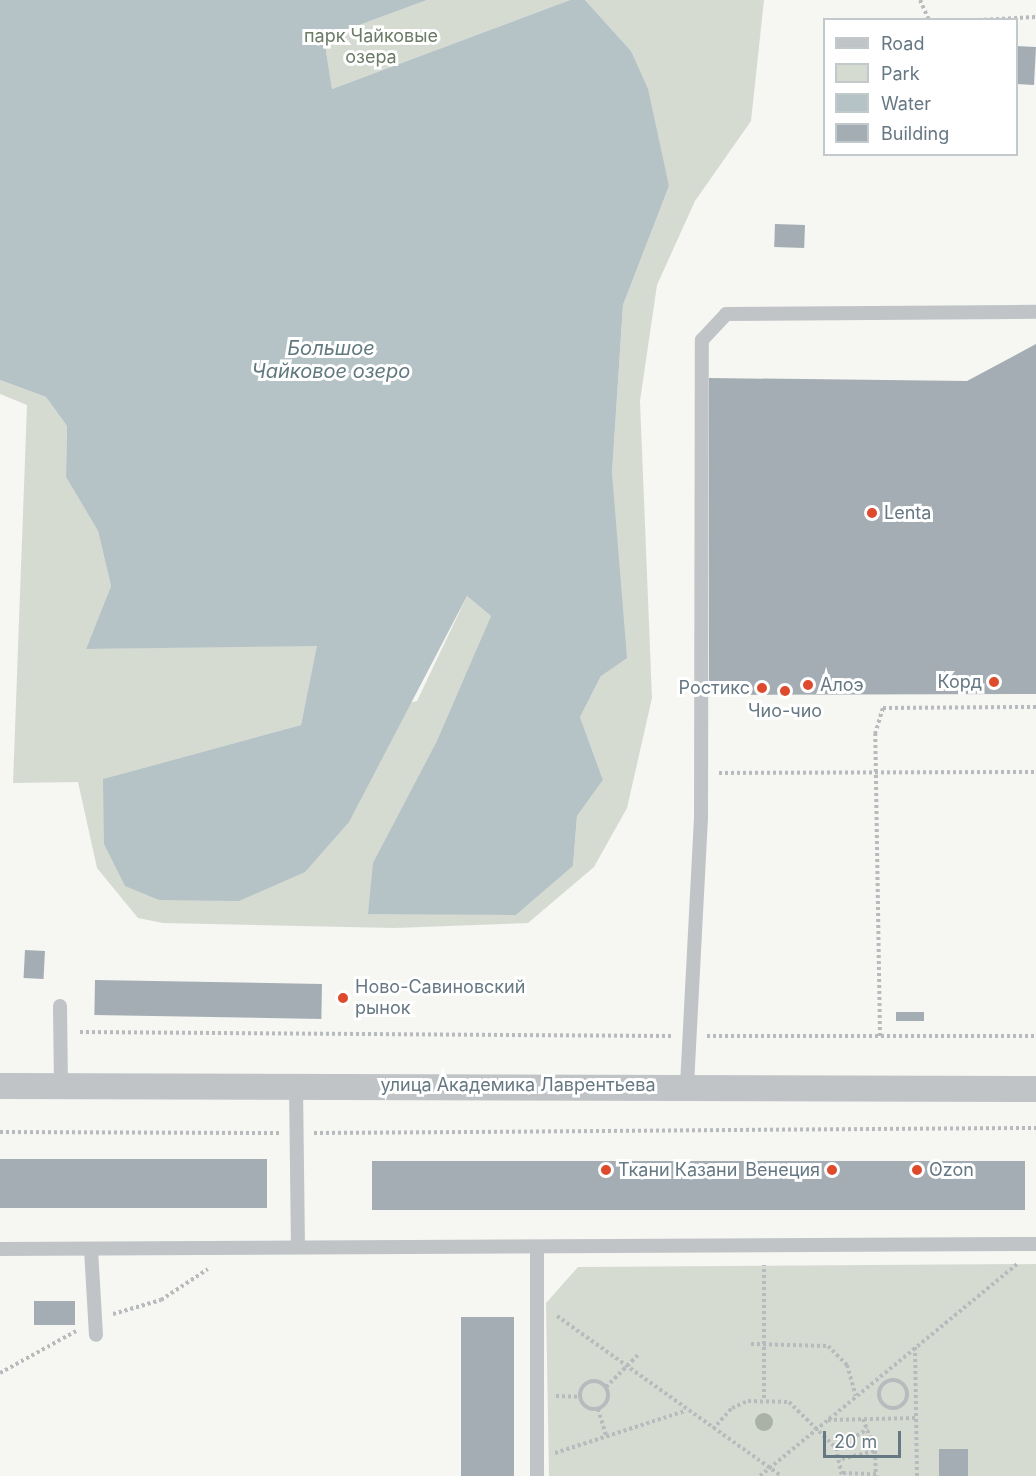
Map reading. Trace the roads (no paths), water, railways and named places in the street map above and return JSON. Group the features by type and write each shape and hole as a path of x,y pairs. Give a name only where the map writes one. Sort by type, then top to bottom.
{"street":[{"name":"улица Академика Лаврентьева","path":"0,1086 687,1085 1036,1089"}],"lane":[{"path":"687,1085 687,1036 701,817 702,340 712,324 726,315 1036,312"},
{"path":"60,1006 61,1086"},
{"path":"296,1085 298,1247"},
{"path":"0,1249 1036,1244"},
{"path":"537,1248 537,1476"},
{"path":"91,1249 96,1335"}],"water":[{"name":"Большое Чайковое озеро","path":"0,0 427,0 324,38 332,89 570,0 585,0 631,51 648,89 669,186 623,305 612,473 627,658 601,676 580,717 603,780 577,816 573,866 516,915 368,914 373,863 437,741 491,616 467,596 349,822 305,872 239,901 159,900 125,886 104,844 103,779 301,725 317,646 86,649 111,586 98,531 66,477 67,426 46,397 0,380"}],"place":[{"name":"Lenta","path":"872,513"},
{"name":"Корд","path":"994,682"},
{"name":"Алоэ","path":"808,685"},
{"name":"Ростикс","path":"762,688"},
{"name":"Чио-чио","path":"785,691"},
{"name":"Ново-Савиновский рынок","path":"343,998"},
{"name":"Ткани Казани","path":"606,1170"},
{"name":"Венеция","path":"832,1170"},
{"name":"Ozon","path":"917,1170"}],"park label":[{"name":"парк Чайковые озера","path":"371,47"}]}
